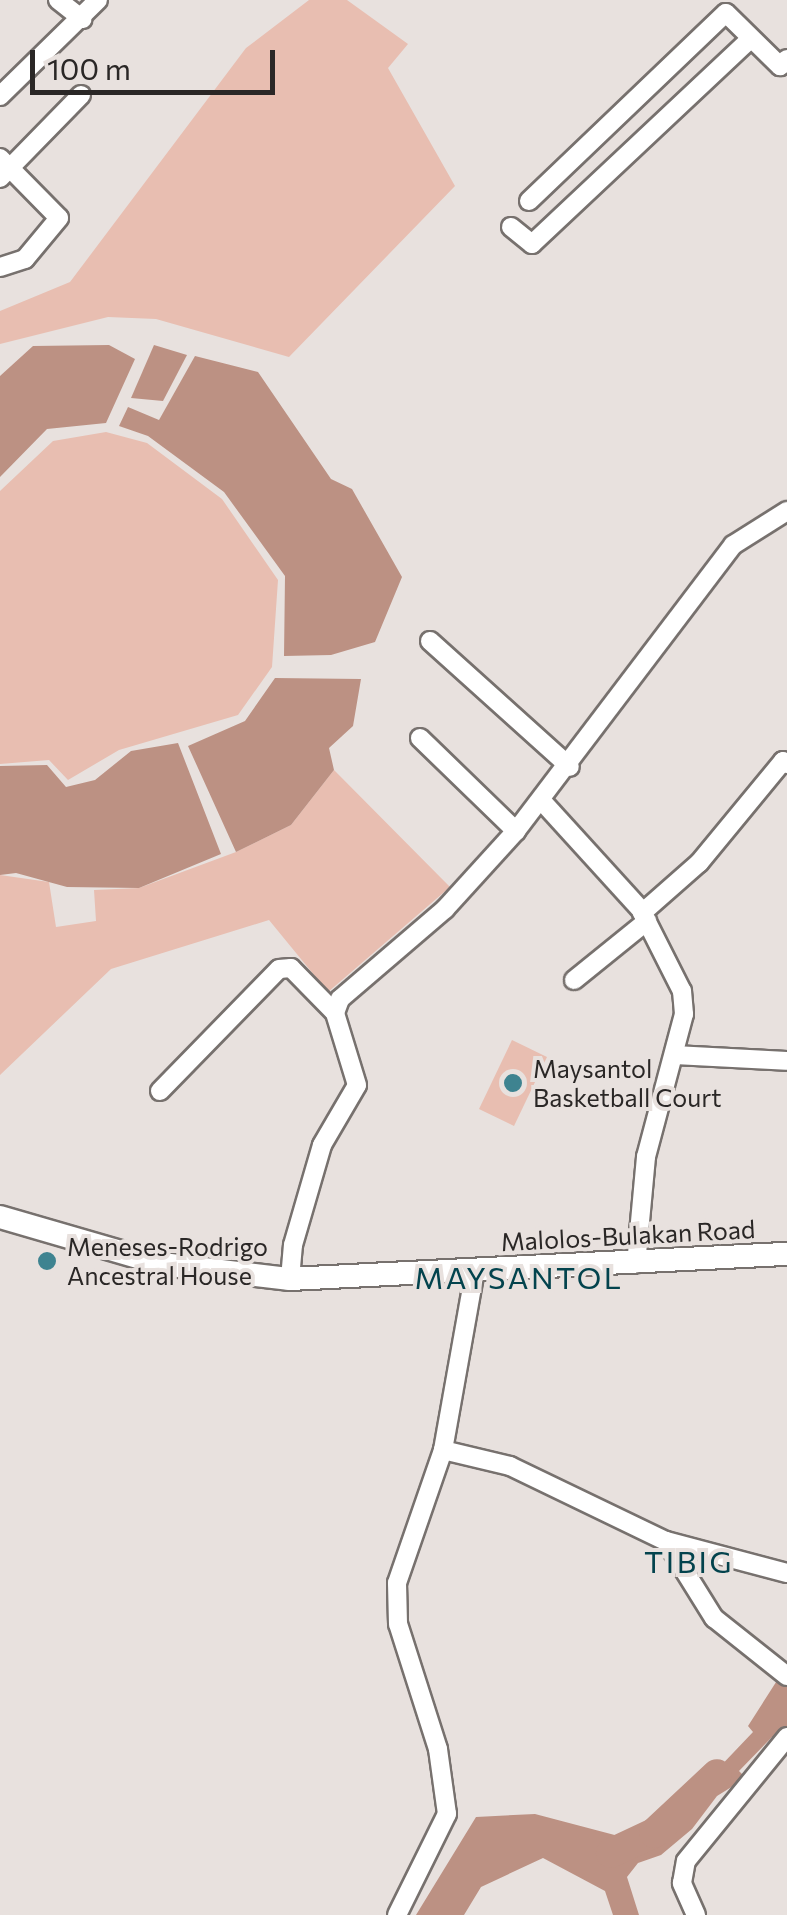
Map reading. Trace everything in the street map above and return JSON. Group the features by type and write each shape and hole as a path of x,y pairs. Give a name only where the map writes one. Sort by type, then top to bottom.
{"main road":[{"name":"Malolos-Bulakan Road","path":"0,1217 162,1264 290,1279 787,1254"}],"street":[{"path":"58,0 82,19"},
{"path":"0,96 98,0"},
{"path":"529,201 726,14 780,66 787,59"},
{"path":"511,227 532,244 749,40"},
{"path":"0,267 25,258 59,218 58,209 3,169 81,95"},
{"path":"336,1013 348,990 444,908 516,831 570,767 733,546 787,511"},
{"path":"430,641 570,767"},
{"path":"420,738 516,831"},
{"path":"574,980 699,863 782,761 787,764"},
{"path":"541,800 645,917 682,991 684,1014 646,1158 636,1264"},
{"path":"160,1092 279,968 290,968 336,1013 357,1085 322,1146 293,1244 290,1279"},
{"path":"674,1055 787,1061"},
{"path":"397,1915 448,1814 438,1749 398,1624 396,1590 400,1559 443,1450 475,1271"},
{"path":"443,1450 510,1466 666,1541 787,1573"},
{"path":"666,1541 714,1618 779,1671"},
{"path":"696,1915 682,1882 686,1861 787,1736"}],"shaded area":[{"path":"309,0 347,0 408,44 388,68 455,186 289,357 156,319 108,317 0,344 0,311 70,282 246,48"},
{"path":"109,345 135,359 106,423 47,429 0,477 0,376 33,346"},
{"path":"154,345 187,355 163,401 131,398"},
{"path":"195,356 258,372 331,479 352,489 402,577 375,642 331,655 284,656 285,576 224,492 148,436 119,426 128,407 159,420"},
{"path":"106,432 147,443 222,499 278,580 272,667 238,715 119,750 68,780 49,760 0,764 0,491 53,441"},
{"path":"275,678 361,679 353,726 329,748 334,770 291,825 236,852 188,746 245,721"},
{"path":"178,743 221,854 139,888 67,887 16,873 0,875 0,766 47,765 66,787 95,780 131,751"},
{"path":"334,770 450,887 328,992 269,920 111,969 0,1075 0,875 49,882 56,927 96,921 94,890 139,888 236,852 291,825"},
{"name":"Maysantol Basketball Court","path":"512,1040 547,1057 514,1126 479,1109"},
{"path":"778,1679 787,1685 787,1729 778,1741 772,1737 739,1771 746,1778 717,1796 692,1829 661,1855 638,1863 627,1877 639,1915 613,1915 605,1891 543,1858 481,1887 464,1915 416,1915 476,1817 535,1814 626,1838 654,1836 753,1732 748,1726"}],"waterway":[{"path":"611,1853 654,1833 717,1774"}],"place":[{"name":"Maysantol Basketball Court","path":"513,1083"},
{"name":"Meneses-Rodrigo Ancestral House","path":"47,1261"}],"district":[{"name":"MAYSANTOL","path":"519,1277"},
{"name":"TIBIG","path":"689,1561"}]}
